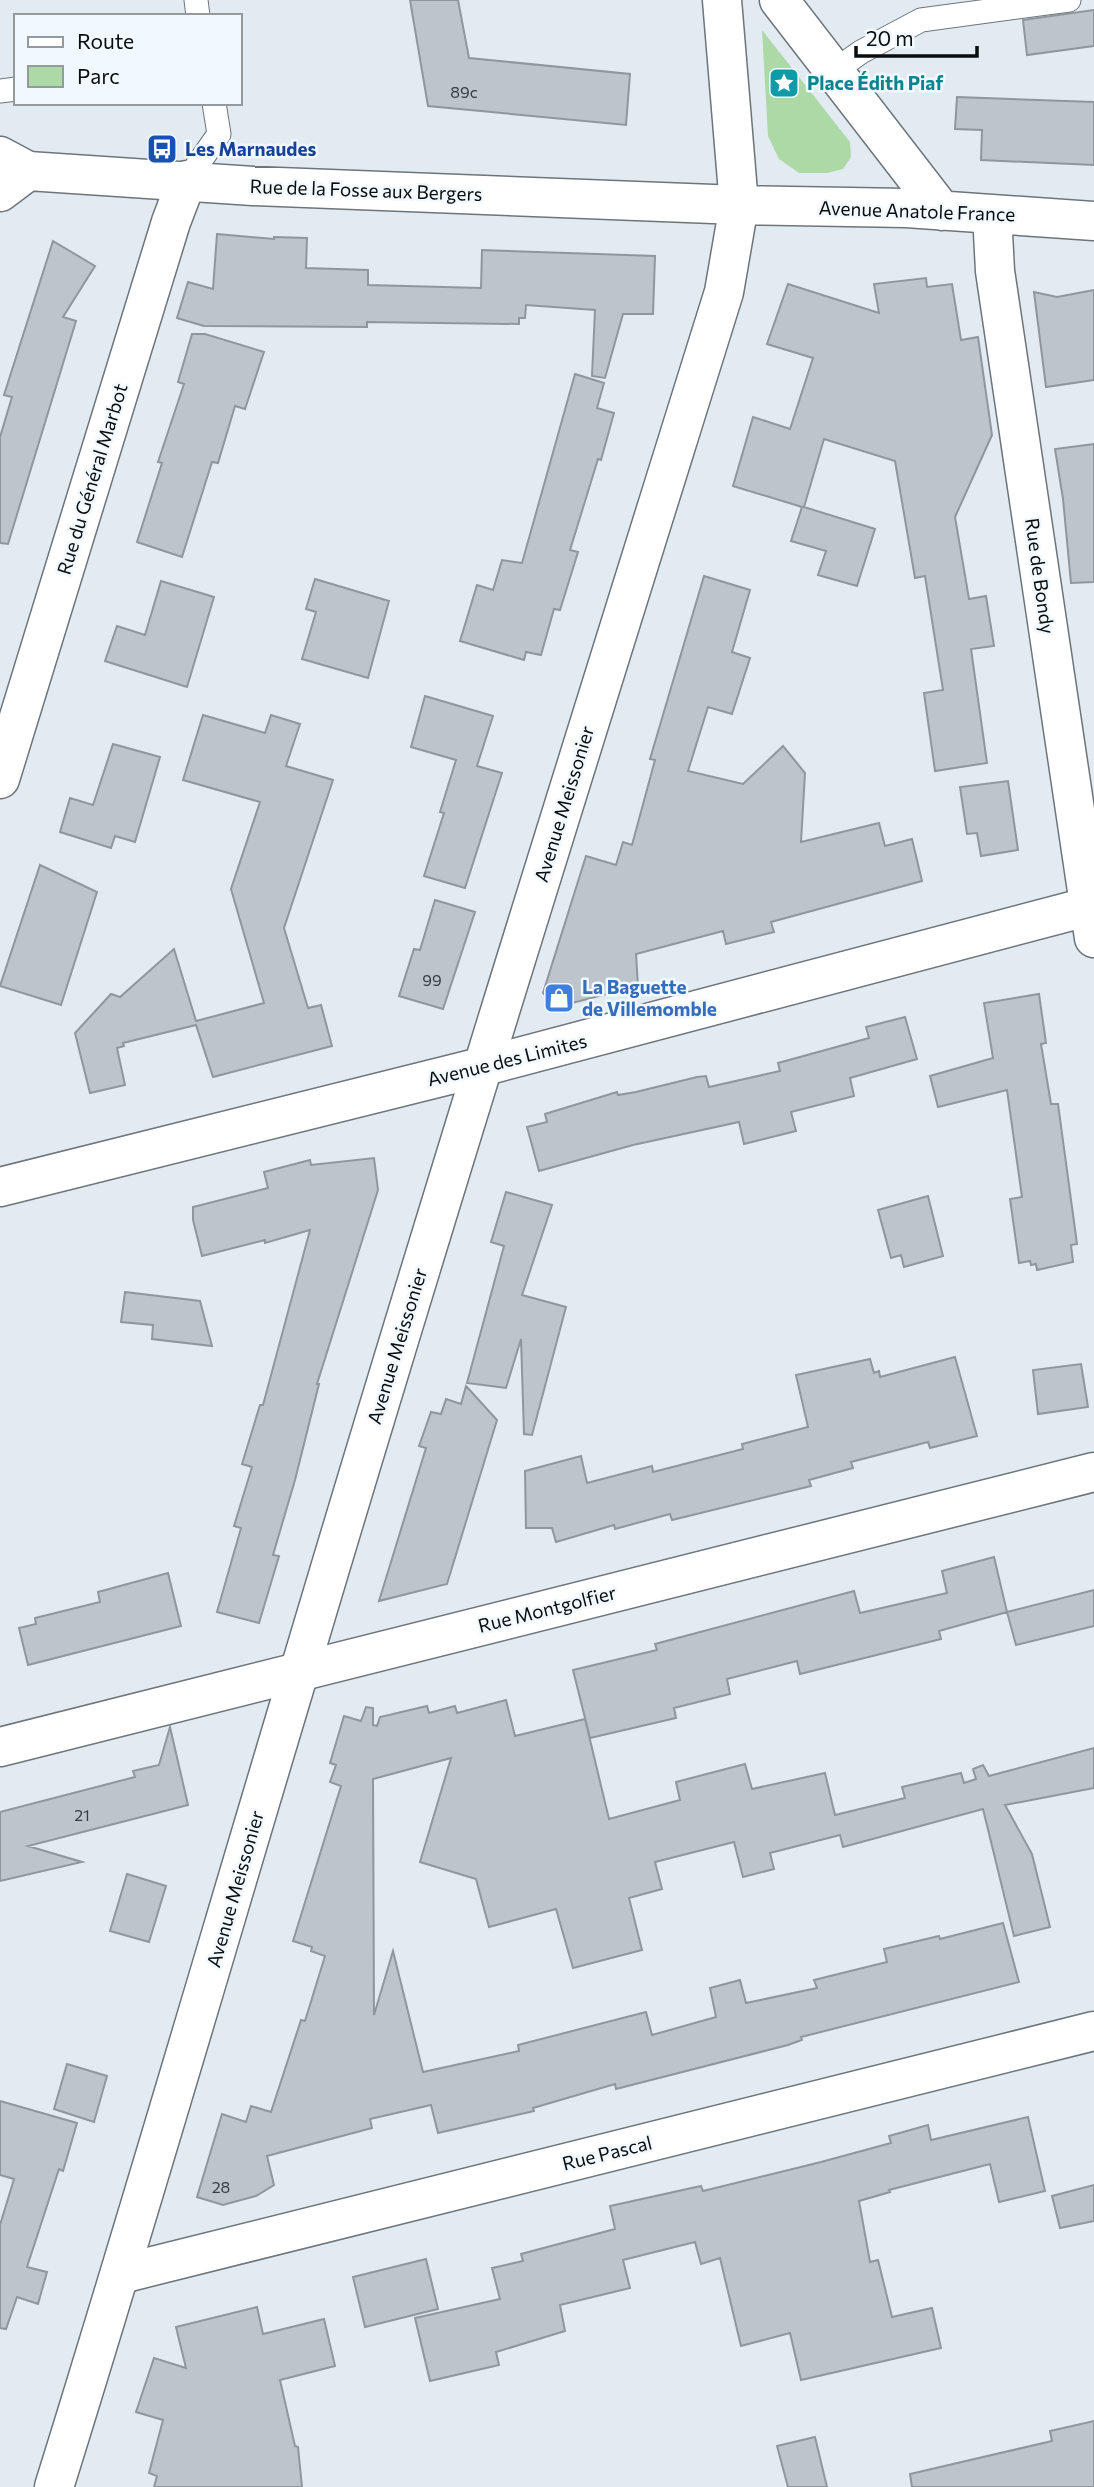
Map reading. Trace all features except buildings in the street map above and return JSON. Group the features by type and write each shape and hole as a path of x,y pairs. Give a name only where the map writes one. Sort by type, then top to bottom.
{"street":[{"name":"Avenue Meissonier","path":"54,2487 121,2274 481,1068 724,292 739,205 722,0"},
{"path":"779,0 942,211"},
{"name":"Rue de la Fosse aux Bergers","path":"9,173 187,180 253,186 739,205"},
{"name":"Rue du Général Marbot","path":"0,779 171,222 187,180"},
{"name":"Avenue Anatole France","path":"739,205 942,211 1094,221"},
{"name":"Rue de Bondy","path":"992,214 995,271 1093,917"},
{"name":"Avenue des Limites","path":"0,1187 1093,917"},
{"name":"Rue Montgolfier","path":"0,1747 1094,1472"},
{"name":"Rue Pascal","path":"121,2274 1094,2031"}],"lane":[{"path":"834,71 861,52 921,20 1069,0"},
{"path":"187,180 219,134 214,105"}],"green space":[{"name":"Place Édith Piaf","path":"762,30 850,142 851,157 843,169 827,173 799,173 779,159 768,136"}],"place":[{"name":"Place Édith Piaf","path":"784,83"},
{"name":"Les Marnaudes","path":"162,149"},
{"name":"La Baguette de Villemomble","path":"559,998"}]}
